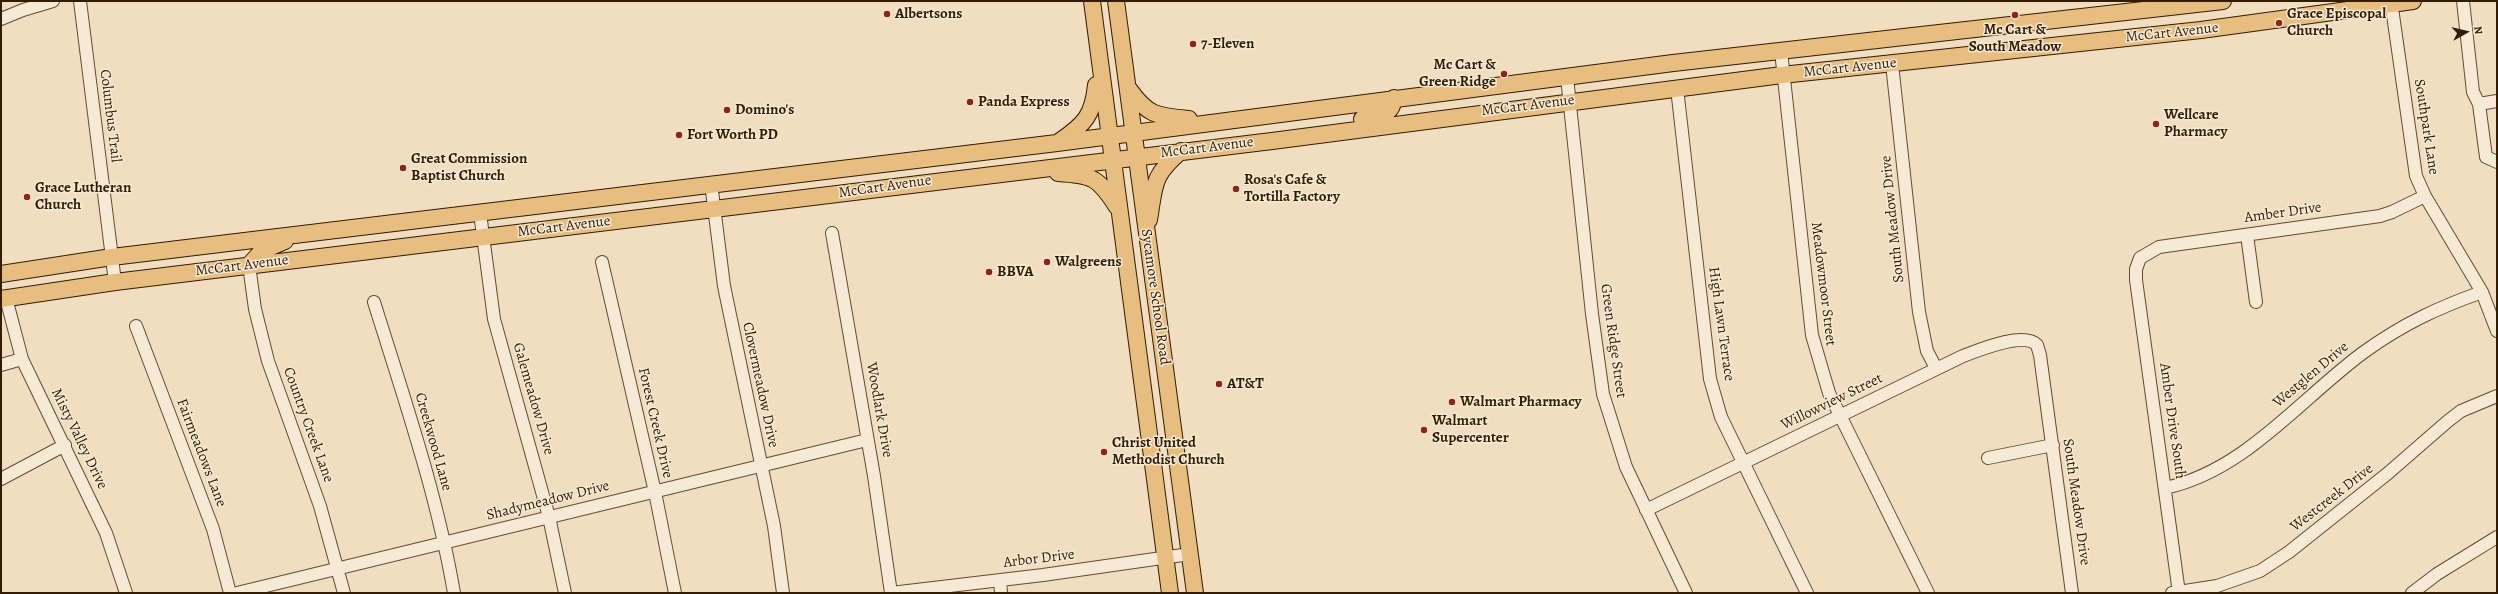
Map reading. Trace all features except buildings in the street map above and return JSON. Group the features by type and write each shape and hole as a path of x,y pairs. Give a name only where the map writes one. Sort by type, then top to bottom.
{"main road":[{"name":"Sycamore School Road","path":"1092,1 1108,136 1170,593"},
{"name":"Sycamore School Road","path":"1116,1 1128,88 1135,157 1195,593"},
{"name":"McCart Avenue","path":"1,274 112,257 227,242 480,213 711,183 1057,143 1434,93 1781,51 2223,1"},
{"name":"McCart Avenue","path":"4,299 115,282 1135,157 1568,101 1782,75 2201,30 2413,1"},
{"path":"2199,4 2201,30"},
{"path":"1057,143 1079,128 1094,105 1099,59"},
{"path":"1128,88 1141,105 1156,116 1212,122"},
{"path":"1395,124 1395,115 1399,110 1411,105 1425,103 1434,93"},
{"path":"1350,130 1363,118 1387,112 1392,106 1394,98"},
{"path":"1146,236 1153,185 1164,166 1181,151"},
{"path":"918,159 922,182"},
{"path":"1021,170 1088,176 1107,192 1118,210"},
{"path":"227,242 237,250 249,266 262,251 304,234"},
{"path":"1141,380 1166,376"}],"street":[{"path":"1,19 23,10 53,1"},
{"name":"Columbus Trail","path":"80,1 115,282"},
{"path":"2463,1 2473,92 2479,104 2486,157 2497,162"},
{"name":"Southpark Lane","path":"2392,3 2409,140 2416,176 2424,196 2482,292 2497,331"},
{"name":"Meadowmoor Street","path":"1781,51 1782,75 1812,335 1829,393 1928,593"},
{"name":"South Meadow Drive","path":"1892,64 1919,312 1927,351 1936,368"},
{"name":"Green Ridge Street","path":"1567,77 1568,101 1603,394 1616,444 1686,593"},
{"name":"High Lawn Terrace","path":"1677,88 1706,357 1721,417 1807,593"},
{"path":"2479,104 2497,101"},
{"name":"Clovermeadow Drive","path":"711,183 724,286 774,526 783,593"},
{"name":"Amber Drive","path":"2143,254 2158,247 2380,216 2392,212 2424,196"},
{"name":"Galemeadow Drive","path":"480,213 494,319 549,517 565,593"},
{"name":"Woodlark Drive","path":"832,232 868,440 891,593"},
{"path":"2247,235 2256,302"},
{"name":"Amber Drive South","path":"2143,254 2136,269 2136,280 2165,488 2176,593"},
{"name":"Forest Creek Drive","path":"602,262 655,492 675,593"},
{"name":"Country Creek Lane","path":"249,266 255,309 268,361 320,506 344,593"},
{"name":"Westglen Drive","path":"2165,488 2183,484 2219,468 2264,435 2362,353 2420,316 2482,292"},
{"name":"Misty Valley Drive","path":"4,299 22,359 65,445 106,533 126,593"},
{"name":"Creekwood Lane","path":"374,302 422,458 444,543 454,593"},
{"name":"Fairmeadows Lane","path":"136,326 213,529 230,593"},
{"name":"Willowview Street","path":"1646,510 1963,356 1996,344 2019,340 2034,342 2037,345"},
{"name":"South Meadow Drive","path":"2037,345 2053,445 2072,593"},
{"path":"1,365 22,359"},
{"name":"Westcreek Drive","path":"2176,593 2217,586 2260,571 2288,552 2362,494 2461,411 2497,396"},
{"name":"Shadymeadow Drive","path":"237,593 868,440"},
{"path":"1,479 65,445"},
{"path":"1988,458 2053,445"},
{"path":"2412,593 2437,574 2497,537"},
{"name":"Arbor Drive","path":"891,593 1000,580 1190,554"},
{"path":"1000,580 1001,593"}],"place":[{"name":"Albertsons","path":"887,14"},
{"name":"Mc Cart & South Meadow","path":"2015,15"},
{"name":"Grace Episcopal Church","path":"2279,23"},
{"name":"7-Eleven","path":"1193,44"},
{"name":"Mc Cart & Green Ridge","path":"1504,74"},
{"name":"Panda Express","path":"970,102"},
{"name":"Domino's","path":"727,110"},
{"name":"Wellcare Pharmacy","path":"2156,124"},
{"name":"Fort Worth PD","path":"679,135"},
{"name":"Great Commission Baptist Church","path":"403,168"},
{"name":"Rosa's Cafe & Tortilla Factory","path":"1236,189"},
{"name":"Grace Lutheran Church","path":"27,197"},
{"name":"Walgreens","path":"1047,262"},
{"name":"BBVA","path":"989,272"},
{"name":"AT&T","path":"1219,384"},
{"name":"Walmart Pharmacy","path":"1452,402"},
{"name":"Walmart Supercenter","path":"1424,430"},
{"name":"Christ United Methodist Church","path":"1104,452"}]}
